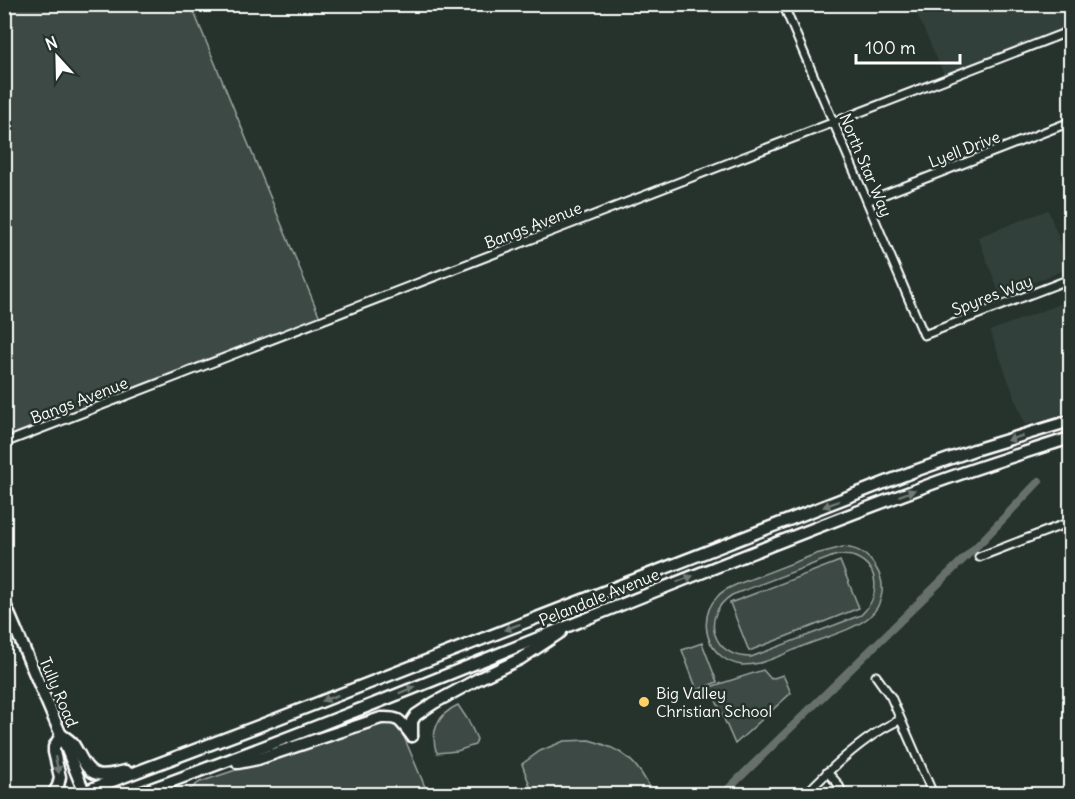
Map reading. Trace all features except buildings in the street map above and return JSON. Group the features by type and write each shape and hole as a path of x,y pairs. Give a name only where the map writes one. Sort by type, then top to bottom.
{"main road":[{"name":"Pelandale Avenue","path":"82,794 912,472 1071,421"},
{"name":"Pelandale Avenue","path":"139,794 267,747 573,623 918,489 1071,438"},
{"name":"Tully Road","path":"4,602 61,735 82,794"},
{"path":"210,768 258,759 381,718 398,719 412,736 412,721 434,703 520,659 573,623"},
{"name":"Pelandale Avenue","path":"61,735 72,742 93,772 106,775 140,771"},
{"path":"53,795 60,777 54,747 61,735"}],"street":[{"name":"North Star Way","path":"783,4 924,336"},
{"name":"Bangs Avenue","path":"4,443 1071,31"},
{"name":"Lyell Drive","path":"867,201 1071,123"},
{"name":"Spyres Way","path":"924,336 1071,279"},
{"path":"979,557 1071,522"},
{"path":"876,676 891,697 933,795"},
{"path":"806,795 827,772 879,731 900,720"},
{"path":"827,772 838,784 843,795"}],"shaded area":[{"path":"5,5 191,5 321,320 5,445"},
{"path":"913,5 1070,5 1070,31 946,79"},
{"path":"1048,210 1070,268 1000,295 978,237"},
{"path":"1070,300 1070,412 1025,425 990,331"},
{"path":"843,547 854,549 870,559 879,574 882,587 880,600 874,612 847,630 760,663 739,665 721,656 711,643 706,627 709,610 718,596 735,585 816,554","holes":["842,555 853,556 864,562 870,568 873,576 875,584 872,600 861,615 751,657 727,651 720,643 713,624 722,604 732,595"]},
{"path":"840,561 859,608 749,651 730,603"},
{"path":"702,643 717,682 697,690 682,650"},
{"path":"763,670 771,679 783,675 791,693 735,744 710,687"},
{"path":"458,705 477,739 475,745 457,751 437,753 434,738 437,725 445,713"},
{"path":"379,722 394,723 404,737 428,794 183,794 200,782"},
{"path":"589,740 612,748 629,758 642,773 653,794 533,794 522,764 540,751 564,741"}],"waterway":[{"path":"723,794 983,540 1039,481"}],"place":[{"name":"Big Valley Christian School","path":"644,702"}]}
